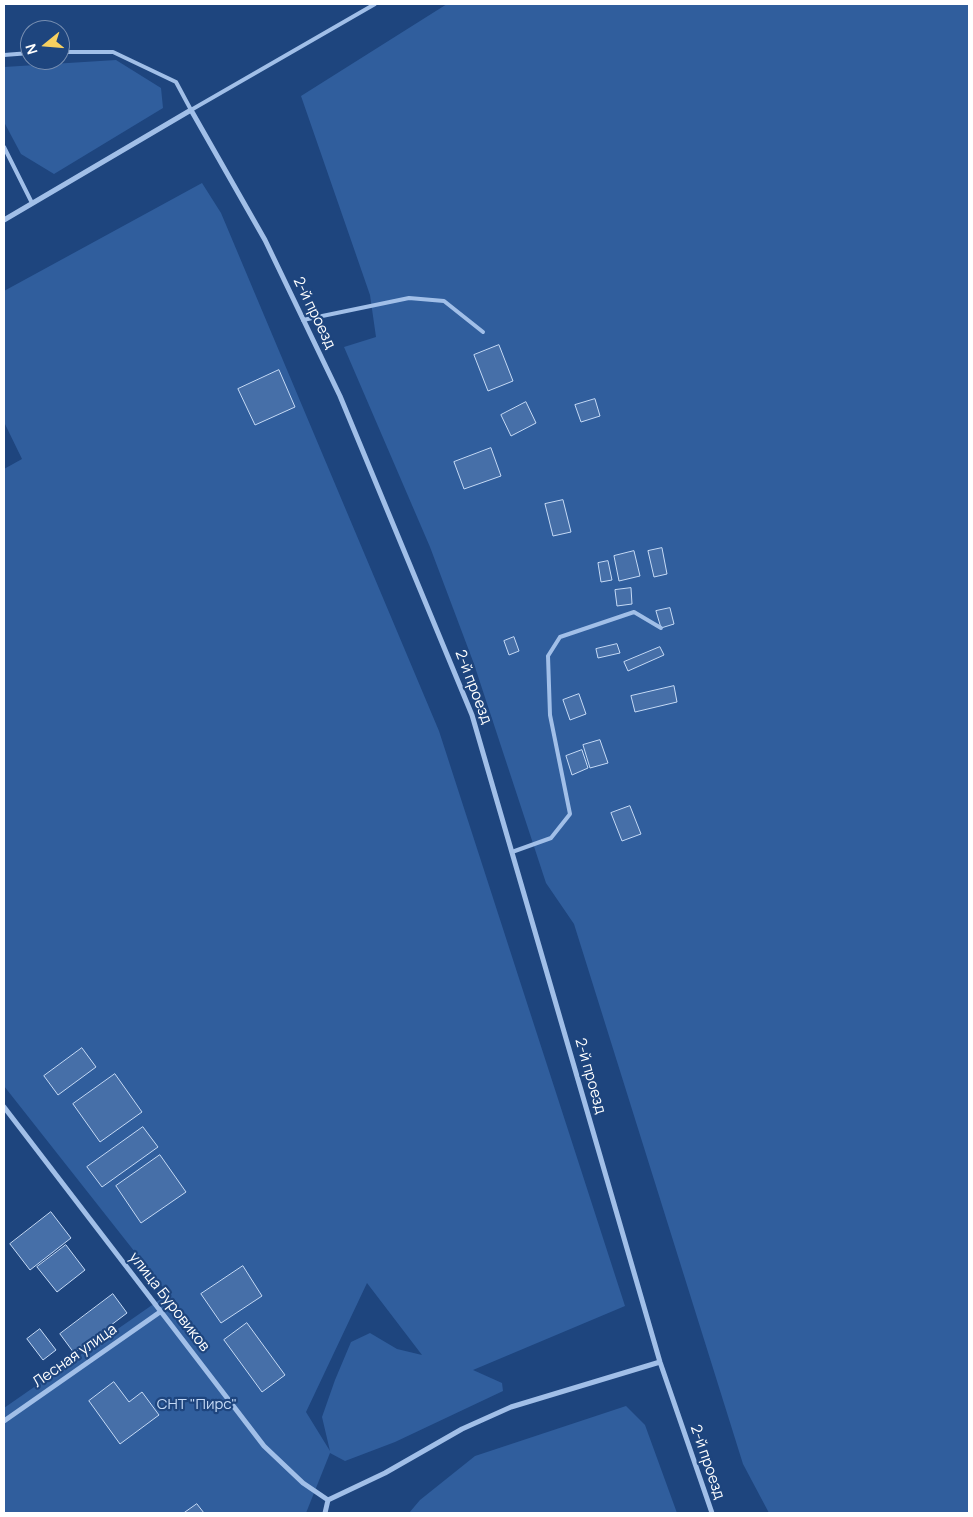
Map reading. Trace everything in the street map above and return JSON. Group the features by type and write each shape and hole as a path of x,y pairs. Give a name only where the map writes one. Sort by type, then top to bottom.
{"street":[{"path":"4,220 191,110"},
{"name":"2-й проезд","path":"191,110 265,240 340,396 472,715 660,1362 712,1513"},
{"name":"улица Буровиков","path":"4,1107 264,1446 303,1483 328,1500"},
{"name":"Лесная улица","path":"4,1421 160,1312"},
{"path":"325,1513 328,1500 385,1474 462,1429 511,1407 660,1362"}],"lane":[{"path":"70,52 113,52 176,82 191,110 375,4"},
{"path":"4,55 20,53"},
{"path":"4,147 32,203"},
{"path":"303,320 409,298 444,300 483,332"},
{"path":"512,852 551,838 570,814 550,715 548,656 560,636 634,612 661,628"}],"green space":[{"path":"447,4 969,4 969,1513 769,1513 743,1464 574,924 546,883 474,664 430,547 344,347 376,337 370,295 301,96"},
{"path":"116,60 161,88 163,108 54,174 21,154 4,122 4,67 20,66 20,70 70,70 70,63"},
{"name":"СНТ \"Пирс\"","path":"202,183 221,213 439,731 625,1306 473,1370 502,1383 503,1391 395,1442 345,1461 330,1453 306,1513 4,1513 4,1408 168,1294 4,1086 4,469 22,459 4,422 4,291","holes":["367,1283 422,1355 397,1349 370,1333 351,1342 322,1417 330,1451 306,1412"]},
{"path":"626,1406 645,1425 677,1513 409,1513 420,1500 475,1456"}],"building":[{"path":"499,345 513,381 488,391 474,355"},
{"path":"279,370 295,407 255,425 238,389"},
{"path":"595,399 600,416 581,422 575,405"},
{"path":"526,402 536,423 511,436 501,415"},
{"path":"491,448 501,476 464,489 454,462"},
{"path":"563,500 571,532 553,536 545,504"},
{"path":"662,548 667,574 654,577 648,551"},
{"path":"634,551 640,576 619,581 614,556"},
{"path":"608,561 612,580 601,582 598,563"},
{"path":"631,588 632,604 617,606 615,590"},
{"path":"670,608 674,624 661,628 656,611"},
{"path":"514,637 519,651 509,655 504,641"},
{"path":"617,644 620,653 598,658 596,649"},
{"path":"660,647 664,655 628,671 624,662"},
{"path":"674,686 677,702 635,712 631,696"},
{"path":"579,694 586,714 570,720 563,700"},
{"path":"600,740 608,763 590,768 583,745"},
{"path":"582,750 588,768 572,775 566,756"},
{"path":"630,806 641,834 622,841 611,813"},
{"path":"82,1048 96,1067 58,1095 44,1076"},
{"path":"115,1074 142,1112 100,1142 73,1104"},
{"path":"143,1127 158,1147 102,1187 87,1167"},
{"path":"160,1155 186,1192 141,1223 116,1186"},
{"path":"51,1212 71,1238 30,1270 10,1244"},
{"path":"66,1245 85,1270 57,1292 37,1267"},
{"path":"243,1266 262,1296 221,1323 201,1294"},
{"path":"113,1294 127,1313 74,1353 60,1334"},
{"path":"247,1323 285,1375 262,1392 224,1340"},
{"path":"40,1329 56,1350 43,1360 27,1339"},
{"path":"114,1382 129,1402 142,1392 159,1415 120,1444 89,1401"},
{"path":"197,1504 204,1513 184,1513"}]}
